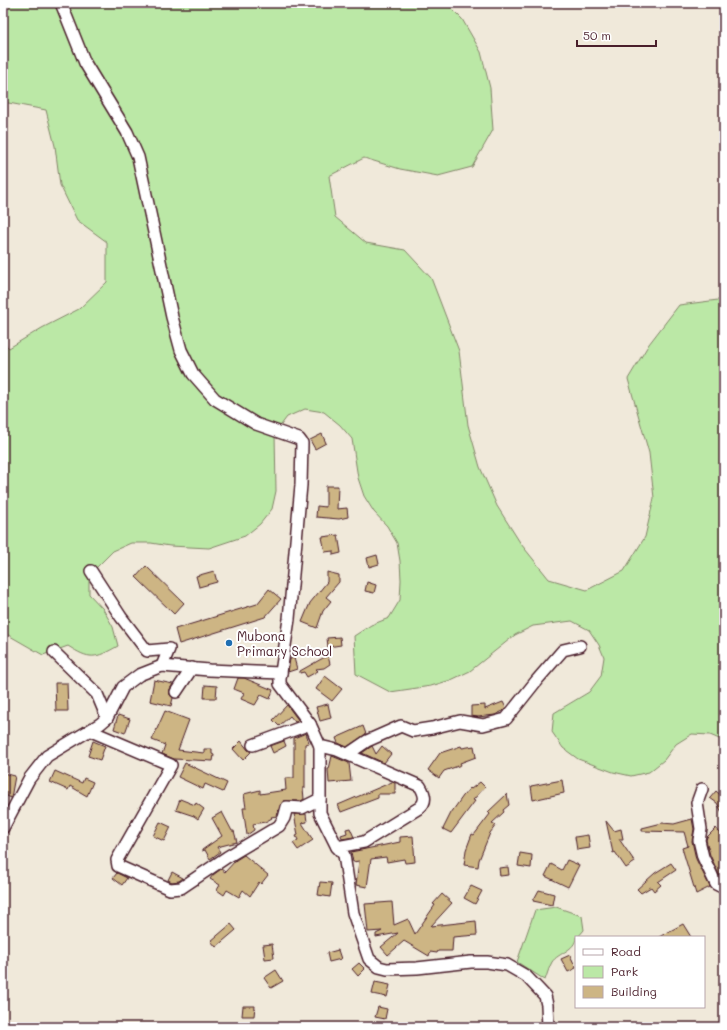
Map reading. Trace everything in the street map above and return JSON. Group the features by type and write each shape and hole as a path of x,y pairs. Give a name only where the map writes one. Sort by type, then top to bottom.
{"street":[{"path":"61,3 85,63 127,132 138,157 172,317 181,350 193,374 215,399 256,424 299,439 302,443 302,469 289,619 280,679 282,688 310,724 320,746 321,817 337,847 344,855 353,913 369,959 383,969 417,968 471,962 487,962 507,965 526,976 545,996 548,1027"},
{"path":"91,571 121,617 147,651 169,649 162,666"},
{"path":"348,754 367,740 401,726 413,731 460,721 483,725 506,719 563,650 580,646"},
{"path":"54,652 97,694 107,718"},
{"path":"3,828 30,779 46,756 91,731 107,718 123,687 139,675 162,666 281,673"},
{"path":"176,692 192,668"},
{"path":"253,745 310,724"},
{"path":"91,731 171,765 117,860 118,866 170,889 181,888 227,857 279,826 284,818 287,807 302,808 320,799"},
{"path":"320,746 348,754 420,786 425,800 420,808 364,842 337,847"},
{"path":"702,789 697,803 700,828 699,840 703,857 716,884 724,888"}],"green space":[{"path":"3,3 446,3 462,19 481,52 490,88 493,130 472,167 438,176 400,169 364,158 329,176 335,217 366,243 405,250 431,278 459,351 468,425 480,467 497,506 521,544 549,579 587,590 624,571 645,537 654,498 649,453 628,379 649,344 679,305 718,300 724,305 724,741 710,735 692,734 676,744 664,760 649,772 631,776 613,772 578,759 563,748 552,732 554,713 589,692 601,676 604,657 599,645 589,630 572,621 533,626 515,635 470,671 451,680 431,686 390,692 356,674 354,636 371,625 389,618 400,600 400,561 397,543 387,526 374,512 364,496 358,478 352,439 340,425 324,412 305,409 287,417 275,433 276,491 272,509 260,524 245,536 209,548 170,546 151,543 131,543 113,551 89,575 89,594 103,609 113,627 118,646 104,653 93,656 82,654 68,646 43,655 3,632 3,342 9,348 42,328 79,309 107,282 107,242 77,220 60,185 55,146 46,110 3,102"},
{"path":"556,907 582,916 584,930 579,936 575,936 575,941 570,948 552,962 545,980 517,962 535,910"}],"building":[{"path":"322,434 326,443 315,449 310,440"},
{"path":"326,486 338,486 337,509 347,508 348,517 339,519 316,517 317,506 326,507"},
{"path":"338,535 341,553 333,555 333,551 325,552 322,537"},
{"path":"377,555 379,564 369,567 367,558"},
{"path":"146,566 184,603 174,614 136,577"},
{"path":"214,571 217,582 199,587 196,576"},
{"path":"327,572 339,575 339,582 326,597 331,601 323,611 317,628 302,622 310,603 327,582"},
{"path":"367,582 376,585 374,593 365,591"},
{"path":"269,589 281,599 265,617 179,644 175,629 257,604"},
{"path":"340,637 341,645 328,647 327,638"},
{"path":"328,656 330,664 324,668 316,669 318,671 307,677 304,672 300,673 300,671"},
{"path":"294,658 297,669 288,672 290,659"},
{"path":"325,676 342,689 332,701 316,689"},
{"path":"238,678 244,678 273,690 270,699 261,695 255,705 241,699 244,693 234,689"},
{"path":"154,680 173,684 169,691 173,698 171,706 150,701"},
{"path":"55,683 67,683 68,711 56,711"},
{"path":"205,685 217,686 216,698 204,698"},
{"path":"503,702 506,708 495,715 478,717 471,716 471,706 485,705 485,709"},
{"path":"328,704 331,718 320,721 316,707"},
{"path":"287,705 299,721 295,722 290,716 279,726 273,720"},
{"path":"165,711 189,720 178,750 204,753 204,749 212,749 212,754 214,755 213,761 174,759 162,754 165,745 152,740"},
{"path":"118,715 130,719 125,733 114,729"},
{"path":"363,726 366,734 347,747 338,743 336,738"},
{"path":"306,733 309,743 305,744 304,799 301,801 284,801 280,805 277,816 271,817 272,818 265,822 253,824 254,830 247,835 243,808 246,808 244,794 260,790 260,794 286,790 285,778 294,778 294,738"},
{"path":"93,741 105,746 100,760 88,756"},
{"path":"241,741 251,752 243,760 233,749"},
{"path":"284,741 286,746 273,753 270,746"},
{"path":"372,746 376,754 382,746 391,754 384,763 362,753"},
{"path":"461,746 462,748 474,746 476,757 460,763 461,765 444,771 439,778 428,770 440,753"},
{"path":"332,756 349,763 351,781 329,783 328,769"},
{"path":"185,763 227,783 223,792 205,784 203,789 178,777"},
{"path":"55,771 82,783 84,778 93,782 87,796 70,786 68,790 50,782"},
{"path":"3,773 15,776 11,798 3,794"},
{"path":"562,780 564,793 533,800 531,786"},
{"path":"392,782 395,783 395,794 378,794 378,798 341,812 338,805"},
{"path":"480,782 485,787 473,800 475,801 451,833 443,829 451,813 463,796 470,788 471,789"},
{"path":"716,791 724,798 724,816 717,803 710,798"},
{"path":"507,794 509,805 492,823 496,825 490,833 479,860 478,867 464,865 466,850 472,834 474,835 490,814 488,812"},
{"path":"180,799 195,805 196,803 204,809 198,819 194,816 176,810"},
{"path":"222,812 232,831 234,831 237,842 217,847 220,852 210,859 205,850 202,850 222,836 212,818"},
{"path":"294,814 306,814 307,822 302,823 313,840 298,850 293,843 298,840 296,836 298,835"},
{"path":"692,819 694,829 692,841 696,859 710,887 696,894 682,848 688,846 684,832 642,831 642,828 662,823 674,824"},
{"path":"606,821 614,831 621,829 623,839 619,839 635,862 626,868 615,852 613,853"},
{"path":"160,822 171,827 164,841 153,836"},
{"path":"350,828 354,837 342,839 341,835 347,833 346,829"},
{"path":"716,828 724,838 724,880 721,879 710,855 706,840"},
{"path":"588,835 590,848 577,850 575,837"},
{"path":"413,836 415,862 405,863 404,859 387,862 386,857 371,859 367,887 356,885 359,861 353,862 351,852 400,842 400,837"},
{"path":"520,853 532,855 531,868 518,866"},
{"path":"244,855 268,875 261,884 259,882 250,896 243,890 239,897 227,890 224,895 217,890 220,885 210,879 221,869 225,872 236,860"},
{"path":"567,860 579,865 568,887 545,876 551,864 562,870"},
{"path":"671,863 676,870 658,882 661,885 654,891 651,887 641,893 637,889 655,873"},
{"path":"508,867 509,875 500,876 499,868"},
{"path":"172,872 183,878 179,881 172,882 168,880"},
{"path":"117,873 127,878 122,885 113,878"},
{"path":"320,882 332,883 330,897 318,895"},
{"path":"471,886 482,891 475,904 464,898"},
{"path":"539,890 554,894 552,905 533,901"},
{"path":"442,894 452,903 431,926 476,921 477,935 453,937 452,951 438,951 437,953 430,952 429,956 404,941 388,955 381,947 398,933 376,937 376,934 382,931 368,932 365,904 392,902 394,925 408,919 415,934 435,905 433,904"},
{"path":"231,924 236,930 216,947 211,941"},
{"path":"683,924 690,936 661,936"},
{"path":"272,944 274,958 265,959 263,945"},
{"path":"338,950 341,959 329,962 327,953"},
{"path":"570,955 575,968 568,972 561,959"},
{"path":"359,963 365,969 358,976 352,969"},
{"path":"276,970 283,981 271,988 264,978"},
{"path":"375,982 390,985 387,997 372,994"},
{"path":"243,1006 255,1006 254,1016 242,1016"},
{"path":"378,1007 387,1009 385,1019 375,1017"}],"waterway":[{"path":"3,1021 12,1027"}],"place":[{"name":"Mubona Primary School","path":"229,643"}]}
